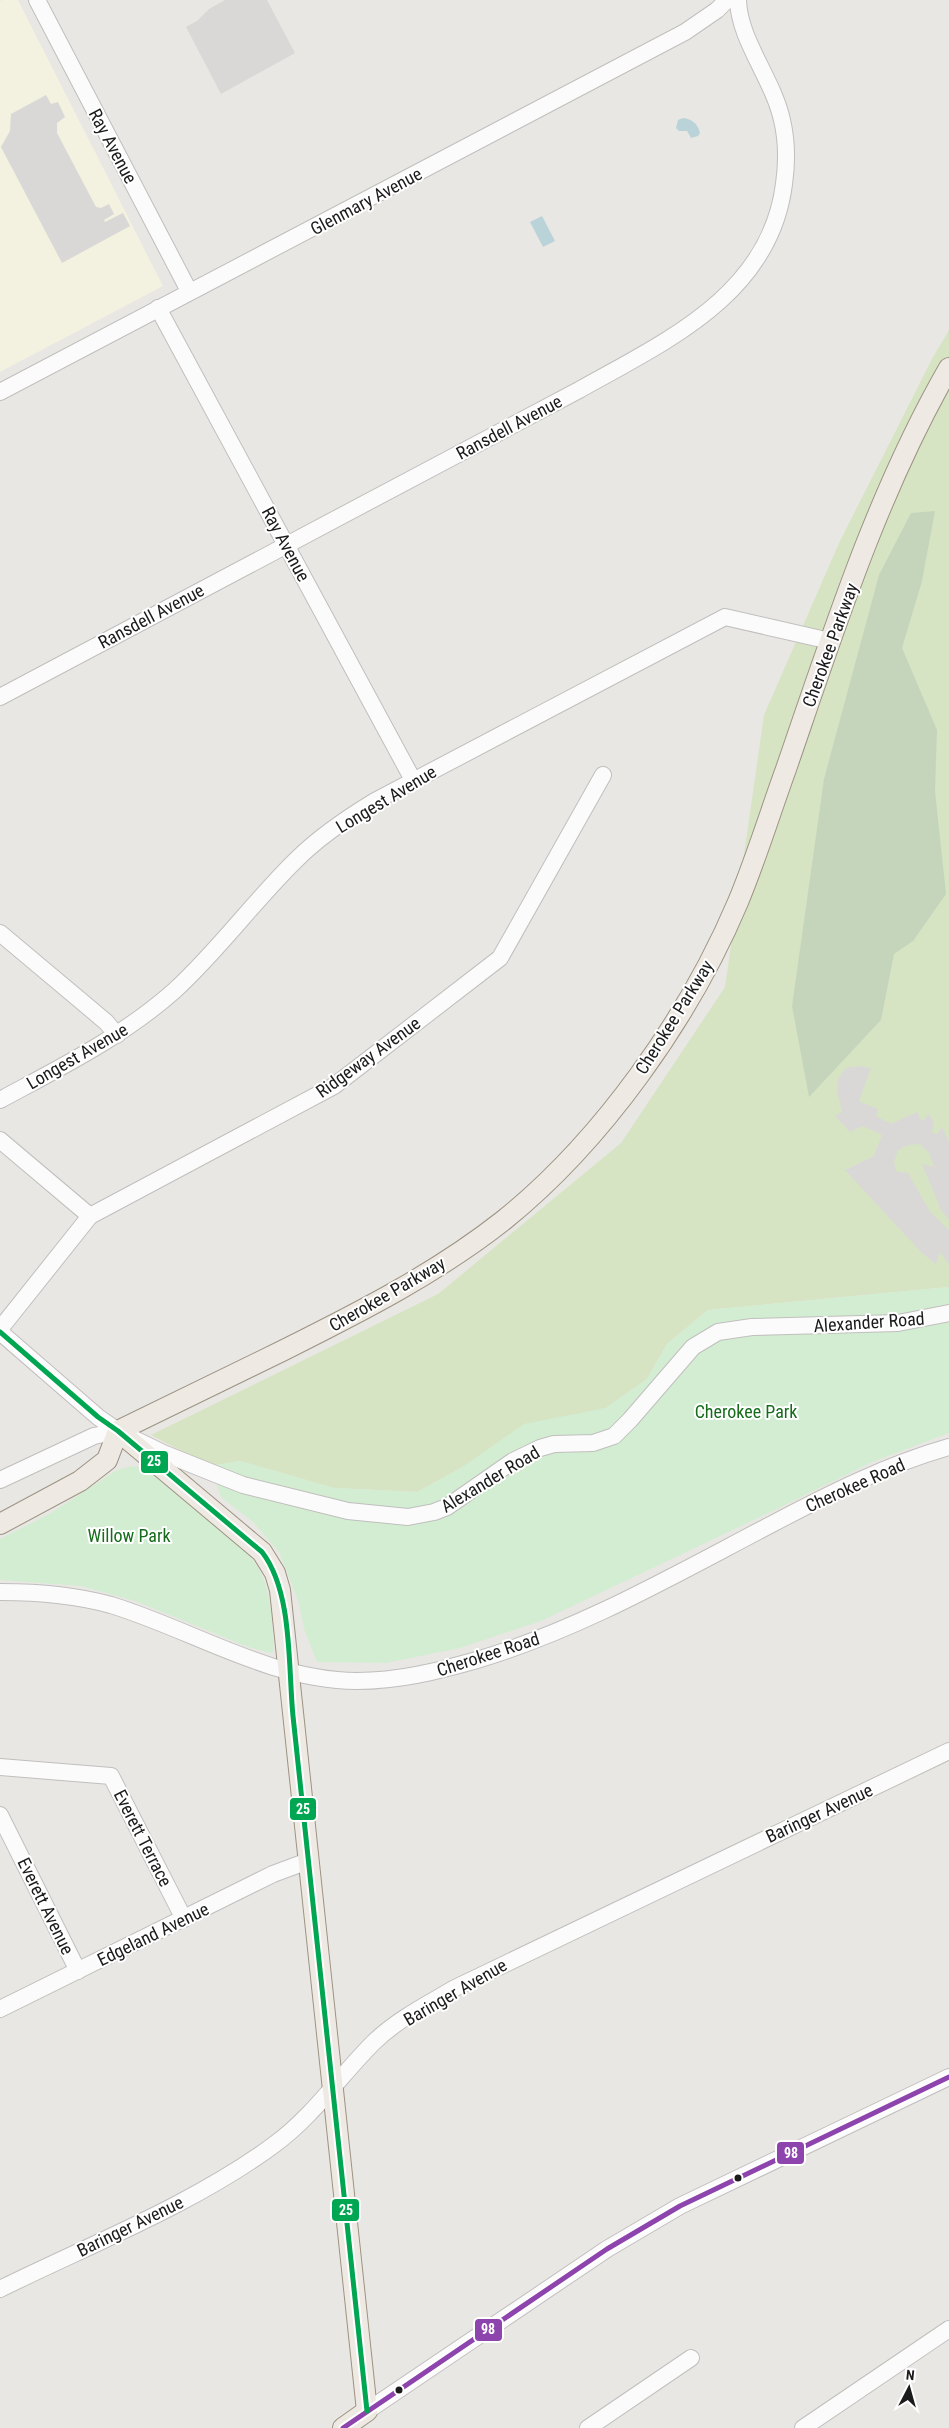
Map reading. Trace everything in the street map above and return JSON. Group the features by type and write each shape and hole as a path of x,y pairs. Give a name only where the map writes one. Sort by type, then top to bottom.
{"main road":[{"name":"Cherokee Parkway","path":"118,1431 385,1298 453,1257 489,1232 526,1201 610,1112 655,1052 690,998 713,956 738,902 830,641 908,444 949,368"},
{"path":"0,1524 80,1481 107,1460 118,1431 262,1552 270,1562 280,1590 366,2411 343,2428"}],"street":[{"name":"Ray Avenue","path":"37,0 189,291"},
{"name":"Glenmary Avenue","path":"0,392 189,291 264,255 676,36 718,10 727,0"},
{"name":"Ransdell Avenue","path":"0,697 579,390 667,341 721,299 750,270 762,254 778,214 783,193 786,154 782,119 771,85 742,23 738,0"},
{"name":"Ray Avenue","path":"158,308 413,780"},
{"name":"Longest Avenue","path":"0,1100 117,1035 174,991 297,858 348,818 413,780 725,617 830,641"},
{"name":"Ridgeway Avenue","path":"0,1331 90,1216 334,1086 500,958 603,775"},
{"path":"0,933 106,1022 117,1035"},
{"path":"0,1140 90,1216"},
{"name":"Alexander Road","path":"0,1331 98,1417 118,1431 163,1453 243,1485 354,1512 394,1517 423,1515 459,1500 526,1453 554,1444 593,1443 614,1436 693,1347 718,1332 752,1327 898,1323 949,1313"},
{"name":"Cherokee Parkway","path":"0,1480 94,1436 118,1431"},
{"name":"Cherokee Road","path":"0,1592 58,1595 112,1606 259,1663 289,1671 331,1680 382,1680 442,1670 501,1653 610,1607 875,1473 949,1447"},
{"name":"Baringer Avenue","path":"0,2289 179,2203 276,2143 316,2106 375,2041 411,2015 455,1988 949,1752"},
{"name":"Everett Terrace","path":"0,1767 112,1776 184,1919"},
{"name":"Everett Avenue","path":"0,1815 78,1971"},
{"name":"Edgeland Avenue","path":"0,2009 273,1874 308,1861"},
{"path":"366,2411 607,2249 680,2206 949,2077"},
{"path":"803,2428 949,2329"},
{"path":"588,2428 691,2358"}],"shaded area":[{"path":"18,0 163,286 0,372 0,1"},
{"path":"225,0 267,0 295,53 221,94 186,27 197,21 209,9"},
{"path":"46,95 51,104 58,102 65,117 57,123 57,133 96,207 101,208 109,204 114,214 104,220 105,222 123,213 130,226 62,263 1,147 10,131 11,114"},
{"path":"859,1066 871,1068 859,1101 878,1109 876,1116 891,1124 917,1112 920,1119 924,1120 928,1114 934,1121 932,1132 937,1134 942,1127 949,1142 949,1220 941,1210 922,1164 934,1167 929,1153 920,1144 908,1145 898,1150 894,1162 896,1171 908,1173 930,1212 949,1230 949,1264 940,1252 936,1264 921,1252 845,1170 874,1156 882,1135 863,1126 850,1132 835,1116 842,1112 837,1091 838,1079 846,1068"}],"green space":[{"path":"949,330 949,1287 708,1310 667,1344 647,1379 606,1408 567,1417 461,1468 417,1492 334,1488 240,1461 210,1466 151,1435 438,1294 621,1143 725,987 764,715 839,543 933,357"},
{"path":"935,511 922,581 902,648 937,730 935,791 946,894 913,941 894,954 881,1020 809,1097 792,1006 824,779 879,575 911,513"},
{"name":"Cherokee Park","path":"949,1287 949,1433 872,1462 541,1621 460,1648 386,1663 317,1662 304,1629 299,1603 279,1552 253,1522 221,1497 210,1466 240,1461 334,1488 417,1492 461,1468 524,1424 606,1408 647,1379 667,1344 708,1310"},
{"name":"Willow Park","path":"133,1466 146,1469 191,1504 225,1531 251,1558 260,1571 267,1590 274,1650 271,1653 248,1647 135,1601 81,1586 0,1580 0,1539 51,1513 117,1470"}],"water":[{"path":"683,118 692,121 696,125 700,133 698,136 691,138 687,131 679,131 676,128 678,120"},
{"path":"542,216 555,241 543,247 530,222"}],"transit line":[{"name":"25","path":"0,1332 98,1417 118,1431 262,1552 272,1569 279,1588 287,1631 293,1716 367,2411"},
{"name":"98","path":"343,2428 607,2249 680,2206 949,2077"}]}
